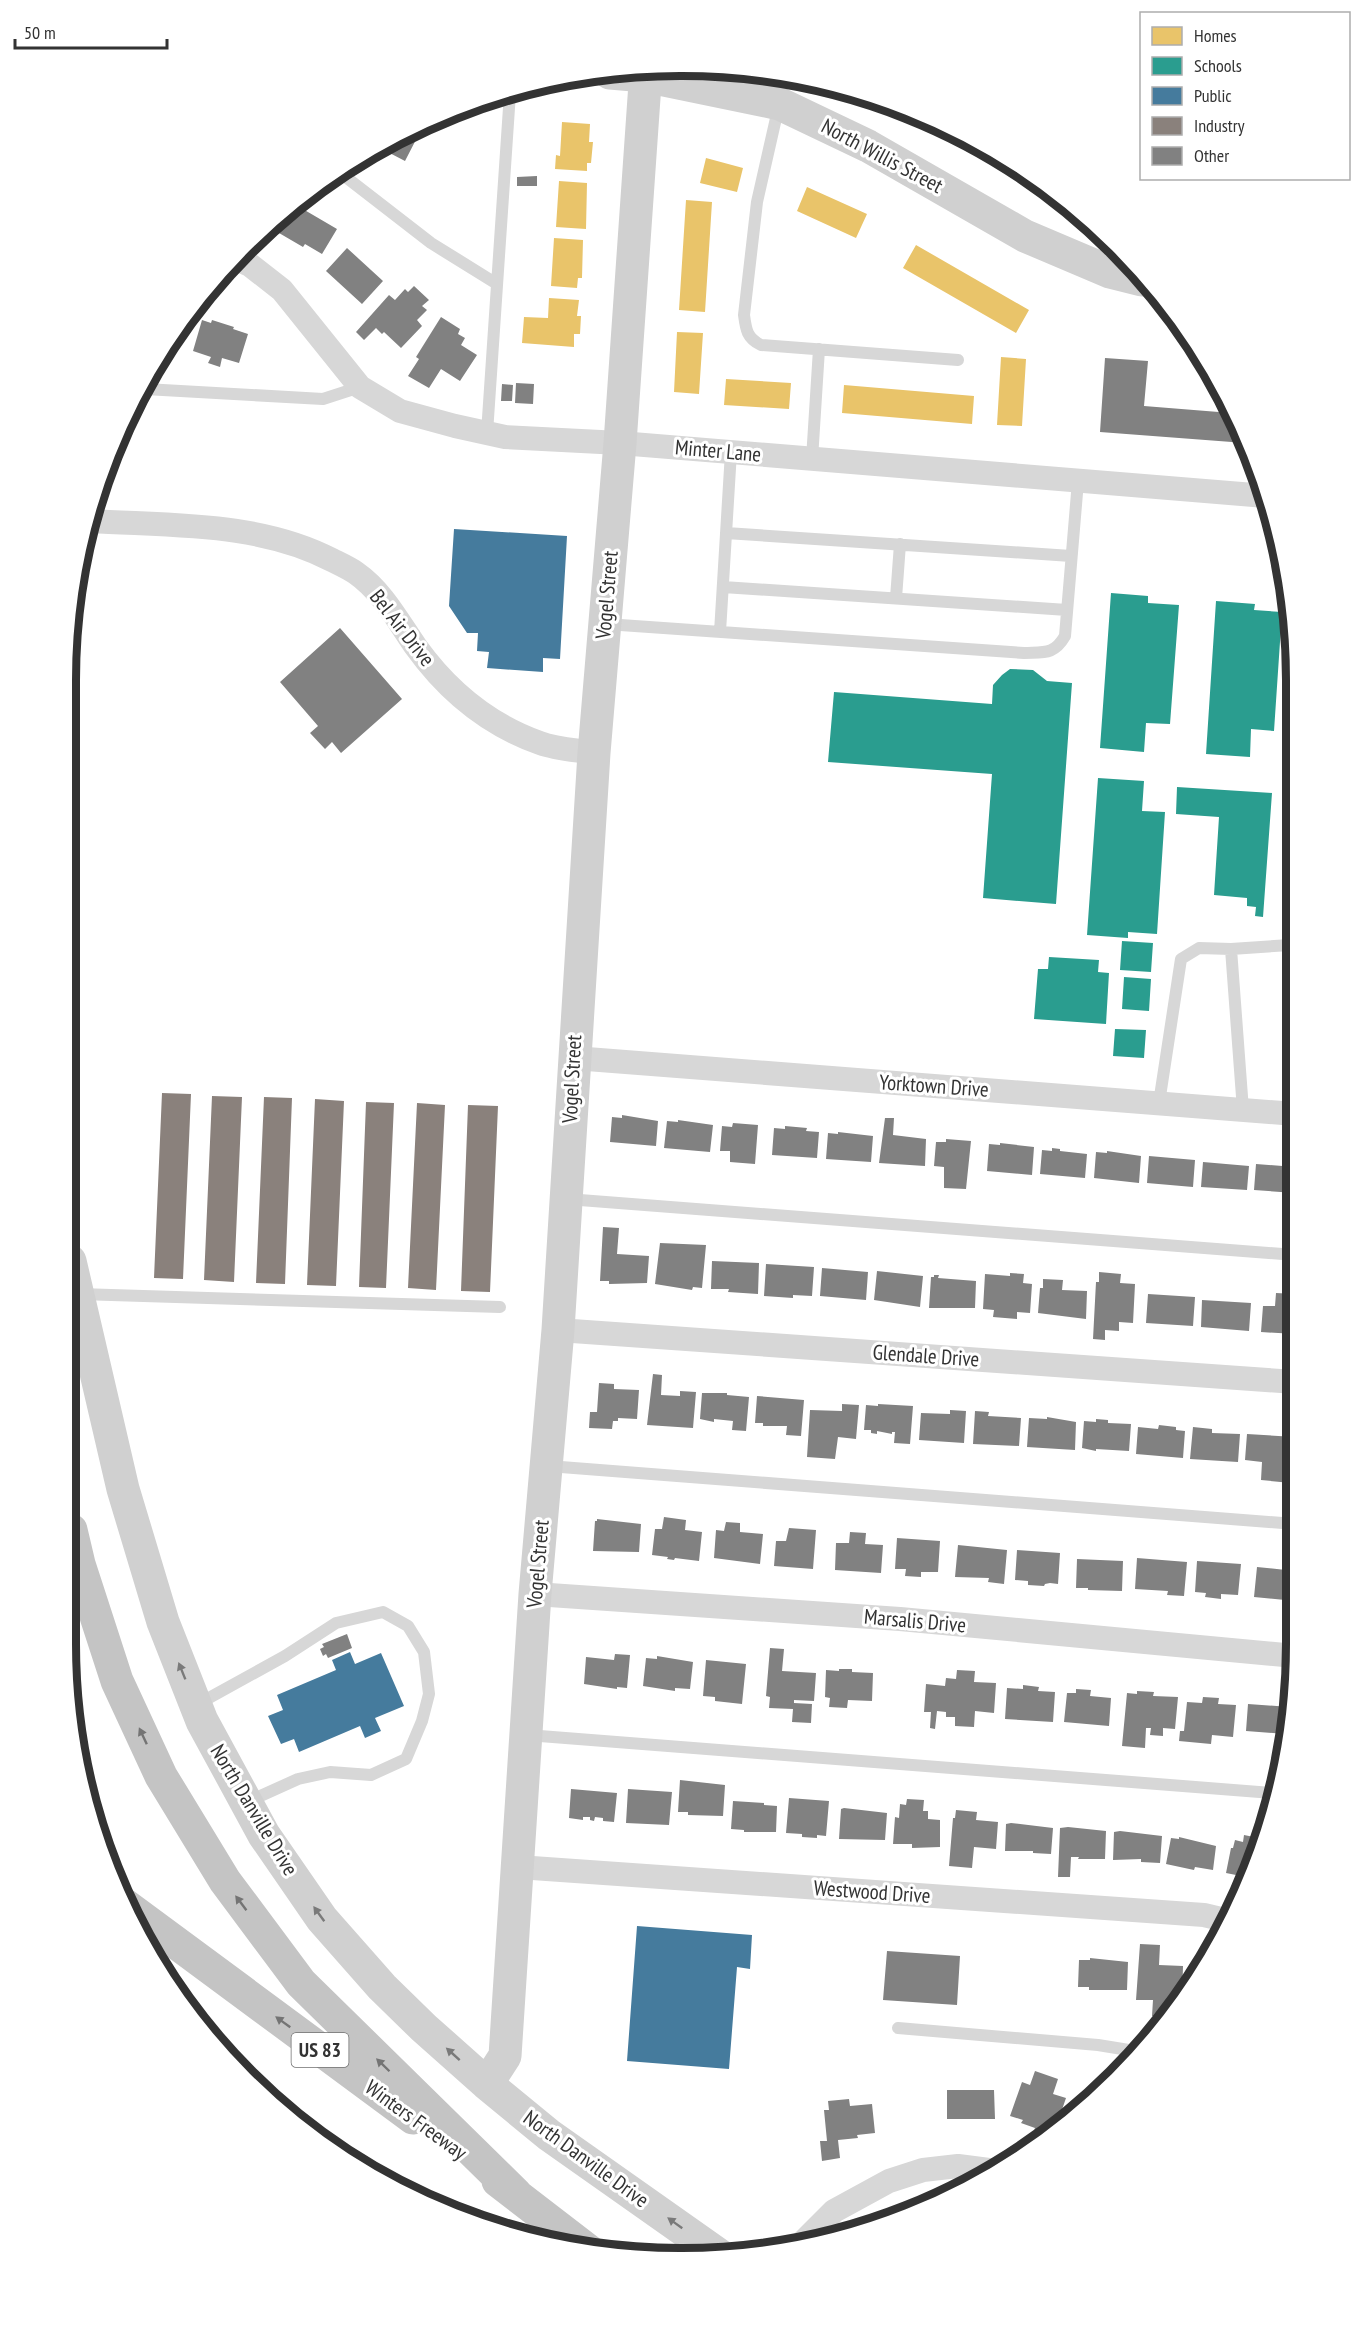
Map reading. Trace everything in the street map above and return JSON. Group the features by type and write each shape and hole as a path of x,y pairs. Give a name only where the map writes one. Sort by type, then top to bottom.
{"highway":[{"path":"76,1551 117,1681 161,1776 225,1881 301,1983 516,2194"},
{"name":"Winters Freeway","path":"143,1918 573,2239"}],"street":[{"name":"North Willis Street","path":"663,77 780,104 868,146 1025,236 1110,272 1130,277"},
{"name":"Vogel Street","path":"487,2084 505,2056 535,1594 558,1330 594,753 620,443 646,78"},
{"name":"Minter Lane","path":"245,263 282,290 360,387 400,411 487,433 505,437 620,443 1256,495"},
{"name":"Bel Air Drive","path":"98,521 225,530 260,535 320,554 356,572 380,596 431,667 461,697 503,728 542,744 594,753"},
{"name":"Yorktown Drive","path":"574,1058 1286,1113"},
{"name":"North Danville Drive","path":"76,1289 123,1489 163,1622 202,1722 264,1835 322,1918 382,1987 487,2084 549,2135 707,2247"},
{"name":"Glendale Drive","path":"558,1330 1286,1381"},
{"name":"Marsalis Drive","path":"535,1594 900,1619 1285,1655"},
{"name":"Westwood Drive","path":"518,1867 1180,1914 1219,1919"},
{"path":"811,2234 834,2211 889,2181 923,2170 958,2166 981,2169"}],"lane":[{"path":"487,433 509,102"},
{"path":"780,104 757,202 744,315 746,331 752,340 761,345 958,360"},
{"path":"346,177 431,243 497,284"},
{"path":"812,459 819,349"},
{"path":"152,389 323,399 360,387"},
{"path":"720,632 731,452"},
{"path":"604,624 1024,653 1046,652 1058,648 1065,636 1078,481"},
{"path":"726,533 1071,556"},
{"path":"896,598 900,544"},
{"path":"723,587 1067,610"},
{"path":"1159,1103 1181,959 1199,948 1231,949 1286,945"},
{"path":"1231,949 1243,1110"},
{"path":"565,1199 1286,1254"},
{"path":"77,1294 500,1307"},
{"path":"546,1466 1286,1523"},
{"path":"195,1705 285,1656 336,1623 382,1612 408,1626 424,1652 429,1694 422,1721 406,1759 370,1774 330,1772 298,1779 246,1803"},
{"path":"526,1735 1267,1793"},
{"path":"898,2028 1098,2044 1129,2050"}],"building: Homes":[{"path":"562,122 590,124 589,142 593,142 591,163 587,163 587,171 555,169 556,155 560,156"},
{"path":"706,158 743,168 737,192 700,183"},
{"path":"559,181 587,183 586,229 556,227"},
{"path":"807,187 867,214 856,238 797,211"},
{"path":"686,200 712,202 705,312 679,310"},
{"path":"554,238 583,240 582,278 578,278 577,288 551,286"},
{"path":"916,245 1029,310 1016,333 903,268"},
{"path":"549,298 579,300 577,316 581,316 580,334 574,334 574,347 522,343 524,317 548,318"},
{"path":"677,332 703,333 699,394 674,392"},
{"path":"1001,357 1026,359 1022,426 997,425"},
{"path":"726,379 791,383 789,409 724,405"},
{"path":"844,385 974,396 972,424 842,413"}],"building: Schools":[{"path":"1111,593 1148,596 1148,603 1179,605 1170,724 1146,723 1144,752 1100,748"},
{"path":"1216,601 1255,604 1254,610 1281,612 1274,731 1251,729 1250,757 1206,754"},
{"path":"1010,669 1033,670 1047,681 1072,683 1056,904 983,898 992,774 828,762 834,692 992,704 993,685"},
{"path":"1098,778 1144,781 1142,811 1165,812 1157,934 1128,932 1128,938 1087,935"},
{"path":"1177,787 1272,793 1263,917 1255,916 1256,907 1247,906 1247,898 1214,895 1219,817 1176,814"},
{"path":"1122,941 1153,943 1151,972 1120,970"},
{"path":"1049,957 1099,960 1098,972 1109,973 1106,1024 1034,1019 1038,969 1048,969"},
{"path":"1124,977 1151,979 1149,1011 1122,1009"},
{"path":"1115,1029 1146,1030 1144,1058 1113,1056"}],"building: Public":[{"path":"454,529 567,536 560,659 543,658 543,672 487,668 489,652 477,651 478,633 467,633 449,606"},
{"path":"350,1652 355,1664 381,1653 404,1706 375,1718 381,1731 365,1738 360,1726 299,1752 294,1739 281,1744 268,1716 283,1710 277,1695 336,1670 332,1660"},
{"path":"637,1926 752,1935 750,1969 737,1967 729,2069 627,2061"}],"building: Industry":[{"path":"162,1093 191,1094 183,1279 154,1278"},
{"path":"212,1096 242,1097 234,1282 204,1280"},
{"path":"264,1097 292,1098 285,1284 256,1283"},
{"path":"315,1099 344,1101 336,1286 307,1285"},
{"path":"366,1102 394,1103 386,1288 359,1287"},
{"path":"417,1103 445,1105 436,1290 408,1288"},
{"path":"468,1105 498,1106 490,1292 461,1291"}],"building: Other":[{"path":"417,138 405,161 388,152"},
{"path":"537,176 537,186 517,186 517,177"},
{"path":"303,209 337,229 322,254 305,244 303,247 279,233 283,226"},
{"path":"347,248 383,281 362,304 326,271"},
{"path":"414,286 429,300 422,306 427,310 417,320 422,326 401,348 384,332 382,334 376,328 364,340 356,332 389,295 395,300 405,289 408,292"},
{"path":"441,317 460,329 458,334 465,338 461,345 477,355 460,381 441,369 429,388 408,376 419,359 416,357"},
{"path":"202,320 211,323 212,320 248,334 239,363 222,358 220,367 208,363 211,357 193,351"},
{"path":"1105,358 1148,361 1144,406 1222,412 1236,442 1100,432"},
{"path":"516,383 534,384 533,404 515,403"},
{"path":"502,384 513,385 512,401 501,401"},
{"path":"340,628 402,699 341,753 332,742 325,749 310,733 318,726 280,682"},
{"path":"622,1115 658,1121 656,1146 610,1142 612,1117 622,1118"},
{"path":"885,1118 894,1118 893,1135 926,1139 925,1166 879,1163"},
{"path":"678,1120 713,1125 710,1152 664,1148 667,1121 678,1122"},
{"path":"733,1123 758,1125 755,1164 730,1162 730,1151 720,1151 722,1126 732,1127"},
{"path":"785,1126 807,1128 806,1131 819,1132 817,1158 772,1155 774,1128 785,1129"},
{"path":"838,1132 873,1136 871,1162 826,1159 828,1133 838,1134"},
{"path":"946,1139 971,1141 966,1189 944,1188 944,1167 934,1166 936,1142 946,1142"},
{"path":"1000,1143 1034,1147 1032,1175 987,1171 989,1144 1000,1145"},
{"path":"1052,1148 1087,1154 1085,1178 1040,1174 1042,1150 1052,1151"},
{"path":"1107,1151 1141,1156 1139,1183 1094,1178 1096,1152 1107,1153"},
{"path":"1149,1156 1195,1160 1193,1187 1147,1183"},
{"path":"1203,1162 1249,1166 1247,1190 1201,1187"},
{"path":"1256,1164 1286,1166 1286,1192 1254,1190"},
{"path":"603,1227 619,1228 617,1254 649,1256 647,1283 609,1284 609,1281 600,1281"},
{"path":"660,1243 706,1245 702,1288 693,1287 692,1290 655,1284"},
{"path":"712,1261 759,1263 758,1294 728,1292 729,1289 711,1289"},
{"path":"766,1264 814,1267 812,1296 793,1295 793,1298 764,1296"},
{"path":"822,1268 868,1272 866,1300 820,1296"},
{"path":"877,1271 923,1276 920,1307 874,1300"},
{"path":"1099,1272 1121,1274 1120,1283 1135,1284 1133,1323 1119,1322 1119,1331 1105,1330 1105,1340 1093,1339 1096,1282 1099,1282"},
{"path":"1010,1273 1024,1274 1023,1283 1032,1284 1030,1313 1017,1312 1017,1319 993,1317 994,1310 983,1309 985,1274 1010,1276"},
{"path":"939,1275 938,1278 976,1281 975,1308 929,1308 931,1277"},
{"path":"1043,1279 1063,1280 1062,1290 1087,1291 1086,1319 1038,1313"},
{"path":"1276,1293 1286,1294 1286,1333 1261,1332 1263,1306 1275,1306"},
{"path":"1148,1294 1195,1297 1193,1326 1146,1323"},
{"path":"1202,1300 1251,1303 1249,1331 1201,1327"},
{"path":"653,1374 662,1375 661,1395 680,1396 680,1391 696,1392 693,1428 647,1425"},
{"path":"599,1383 614,1384 614,1389 639,1390 637,1419 618,1418 618,1421 613,1421 612,1429 589,1428 590,1412 597,1412"},
{"path":"702,1393 727,1393 727,1395 749,1397 746,1431 732,1430 733,1421 714,1419 714,1422 700,1419"},
{"path":"757,1396 804,1400 801,1436 786,1435 787,1426 763,1426 763,1423 755,1423"},
{"path":"842,1404 859,1405 856,1439 838,1437 835,1459 807,1457 810,1410 842,1411"},
{"path":"878,1404 913,1406 910,1444 894,1443 895,1432 892,1434 877,1431 877,1434 871,1433 871,1430 864,1430 866,1405 878,1406"},
{"path":"950,1410 966,1411 964,1443 919,1440 921,1413 950,1414"},
{"path":"975,1411 989,1412 988,1416 1021,1418 1019,1446 973,1444"},
{"path":"1047,1417 1076,1422 1075,1450 1027,1447 1029,1418 1047,1419"},
{"path":"1096,1419 1108,1420 1108,1423 1131,1424 1129,1451 1096,1449 1096,1451 1082,1448 1084,1421 1096,1422"},
{"path":"1159,1425 1176,1427 1176,1430 1185,1431 1183,1458 1136,1454 1138,1427 1158,1429"},
{"path":"1193,1427 1212,1429 1212,1433 1240,1434 1238,1462 1190,1459"},
{"path":"1247,1434 1286,1436 1286,1482 1261,1480 1262,1462 1245,1460"},
{"path":"664,1517 686,1520 685,1530 702,1532 699,1561 675,1558 674,1560 652,1555 655,1529 662,1529"},
{"path":"597,1519 641,1524 639,1552 593,1551"},
{"path":"726,1522 740,1523 740,1532 763,1534 760,1564 714,1558 716,1530 724,1531"},
{"path":"789,1528 816,1530 813,1569 774,1566 776,1541 786,1541"},
{"path":"850,1532 866,1533 865,1544 883,1545 881,1573 835,1570 836,1543 849,1543"},
{"path":"897,1538 940,1541 938,1572 921,1572 921,1577 905,1576 906,1569 895,1569"},
{"path":"958,1545 1007,1550 1004,1584 988,1582 989,1578 955,1577"},
{"path":"1017,1550 1060,1553 1058,1584 1028,1585 1028,1581 1015,1580"},
{"path":"1137,1558 1187,1562 1184,1596 1167,1595 1168,1591 1135,1589"},
{"path":"1077,1559 1123,1561 1122,1591 1076,1588"},
{"path":"1197,1561 1241,1564 1238,1595 1221,1594 1221,1599 1205,1597 1206,1593 1195,1592"},
{"path":"1257,1567 1286,1570 1286,1600 1254,1597"},
{"path":"347,1634 352,1648 328,1658 326,1654 323,1656 320,1649 324,1647 322,1644"},
{"path":"770,1648 784,1649 782,1671 816,1673 814,1701 794,1700 794,1703 812,1704 811,1723 792,1722 793,1709 769,1708 770,1697 766,1696"},
{"path":"615,1654 630,1655 627,1688 617,1687 617,1689 584,1684 586,1657 614,1660"},
{"path":"657,1656 693,1662 690,1689 675,1688 675,1691 643,1686 646,1658 657,1659"},
{"path":"706,1660 746,1664 742,1704 715,1701 715,1697 703,1696"},
{"path":"839,1669 873,1673 872,1701 848,1700 847,1708 829,1707 830,1698 825,1697 826,1670 839,1671"},
{"path":"957,1670 975,1671 974,1682 996,1683 994,1713 975,1711 974,1727 955,1726 955,1717 946,1717 946,1712 937,1711 935,1729 930,1728 931,1712 924,1712 926,1684 945,1686 946,1678 956,1679"},
{"path":"1023,1685 1039,1687 1038,1691 1055,1692 1053,1722 1005,1719 1007,1688 1023,1689"},
{"path":"1076,1689 1091,1690 1090,1696 1111,1698 1109,1726 1064,1722 1067,1693 1076,1693"},
{"path":"1137,1691 1154,1692 1153,1696 1178,1697 1175,1729 1163,1728 1163,1736 1150,1735 1151,1728 1146,1728 1145,1748 1122,1746 1127,1693 1137,1694"},
{"path":"1203,1697 1219,1698 1218,1704 1236,1705 1233,1737 1212,1735 1211,1744 1179,1741 1180,1731 1184,1731 1187,1702 1202,1703"},
{"path":"1248,1704 1282,1706 1278,1733 1246,1731"},
{"path":"680,1780 725,1785 723,1816 688,1815 688,1812 678,1812"},
{"path":"571,1789 617,1793 614,1822 603,1821 603,1818 595,1817 594,1821 590,1820 590,1817 583,1817 583,1820 569,1818"},
{"path":"628,1789 672,1792 669,1825 626,1823"},
{"path":"789,1798 829,1801 826,1836 802,1837 802,1834 786,1833"},
{"path":"907,1799 924,1800 923,1811 928,1811 928,1819 940,1820 940,1847 912,1848 912,1844 893,1844 895,1817 899,1818 900,1804 906,1805"},
{"path":"733,1801 777,1806 776,1832 744,1832 744,1830 731,1829"},
{"path":"841,1809 887,1813 885,1840 839,1839"},
{"path":"956,1810 977,1812 976,1820 998,1822 996,1849 974,1847 972,1868 949,1866 953,1818 955,1818"},
{"path":"1006,1824 1053,1828 1051,1854 1033,1853 1033,1851 1005,1851"},
{"path":"1060,1828 1106,1831 1105,1859 1071,1857 1070,1877 1058,1877"},
{"path":"1114,1832 1162,1836 1160,1863 1141,1862 1141,1859 1113,1860"},
{"path":"1244,1835 1253,1837 1239,1876 1226,1873 1235,1840 1243,1842"},
{"path":"1179,1837 1216,1846 1213,1870 1195,1867 1194,1870 1166,1864 1171,1838 1179,1839"},
{"path":"1140,1944 1160,1945 1159,1965 1183,1966 1183,1982 1157,2016 1152,2016 1153,2000 1136,2000"},
{"path":"887,1951 960,1956 957,2005 883,2000"},
{"path":"1090,1958 1128,1962 1127,1990 1089,1990 1089,1987 1078,1987 1079,1960 1090,1960"},
{"path":"1035,2071 1058,2079 1053,2094 1066,2098 1060,2114 1032,2136 1035,2128 1021,2123 1023,2120 1010,2116 1022,2082 1030,2085"},
{"path":"947,2090 994,2090 995,2119 947,2119"},
{"path":"849,2099 850,2106 872,2104 875,2133 838,2140 840,2158 822,2161 820,2141 827,2141 824,2110 829,2110 828,2101"}]}
